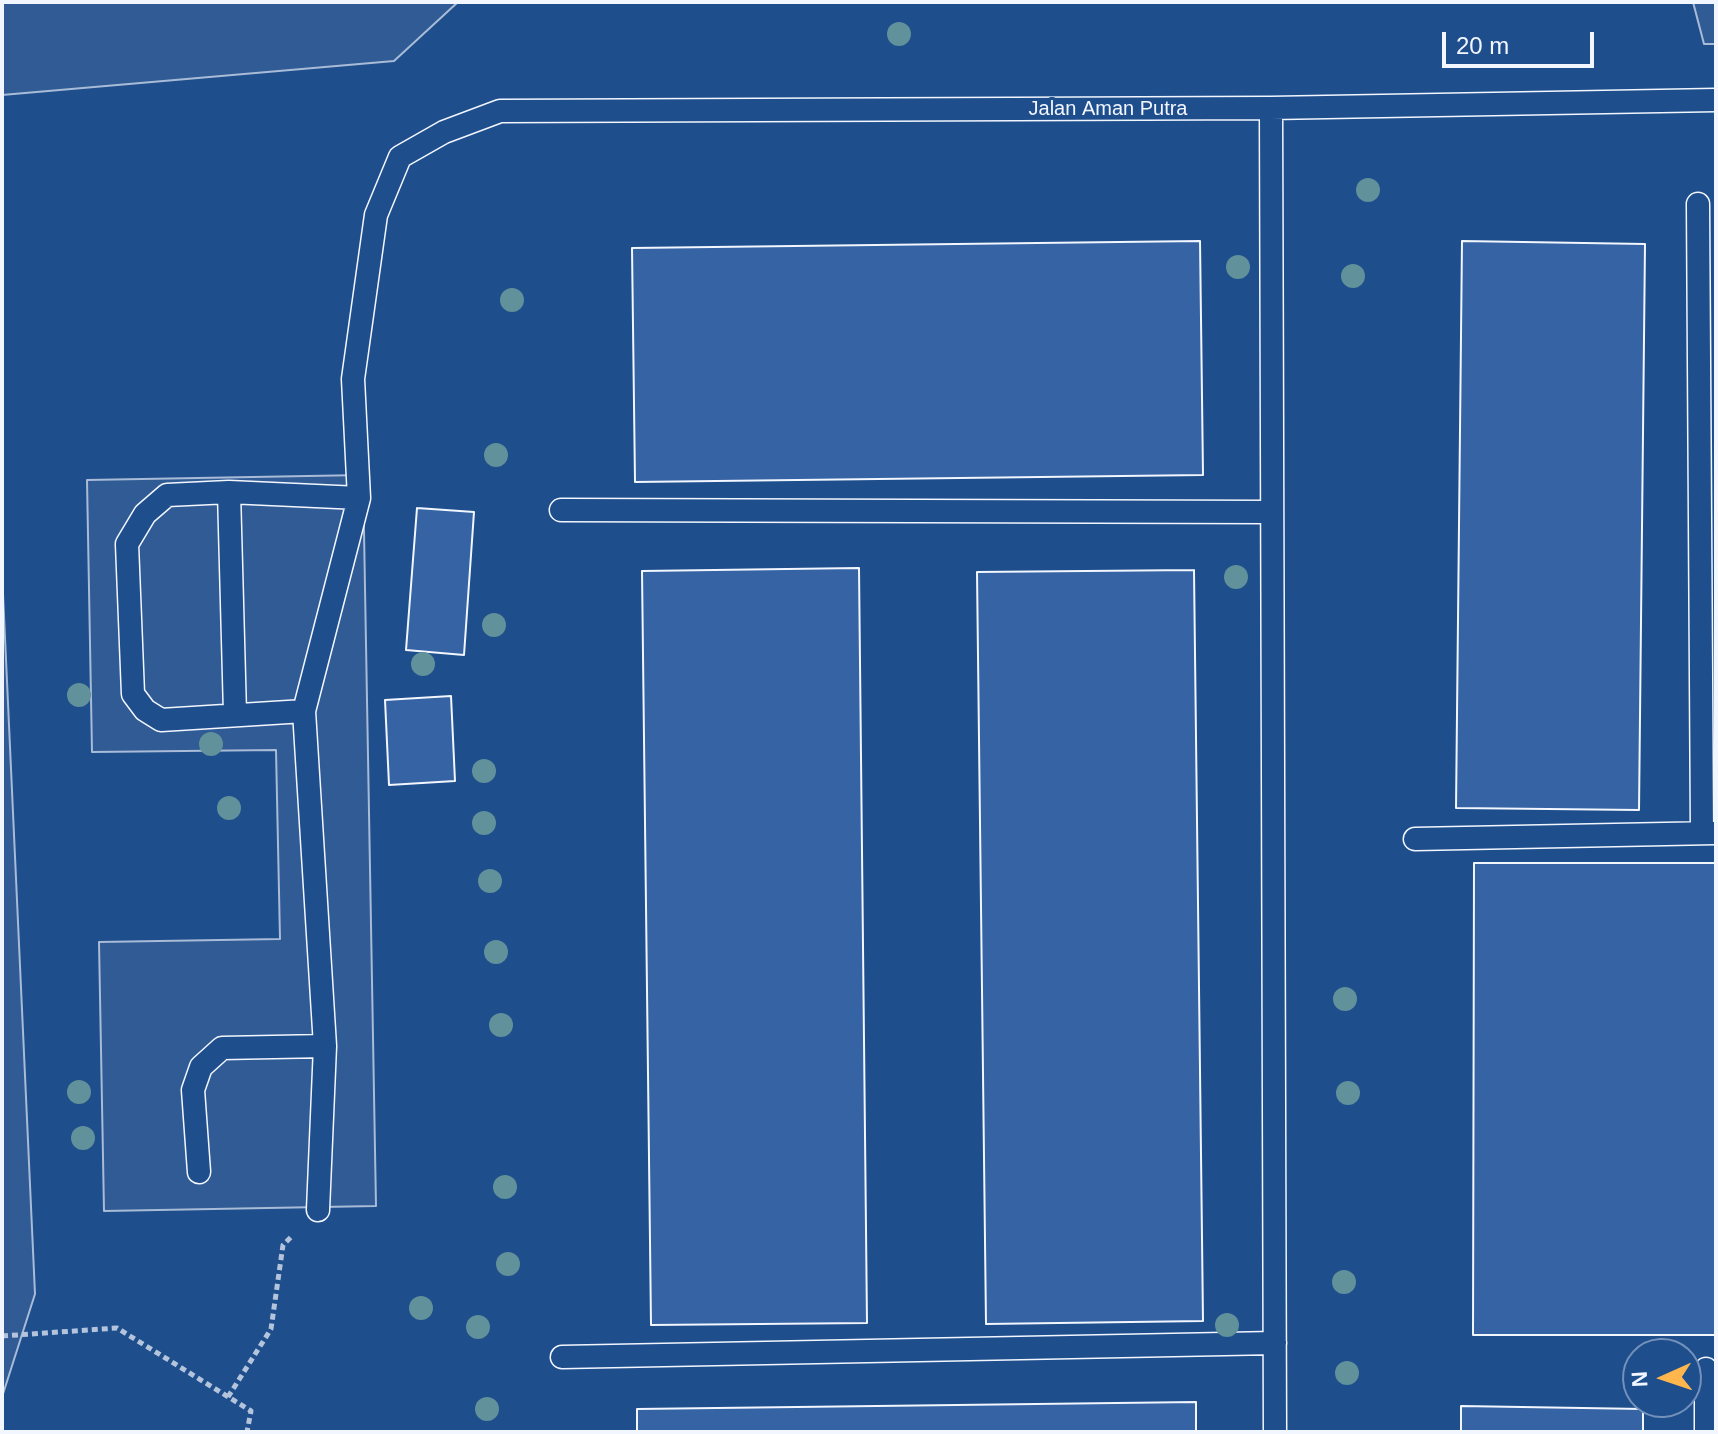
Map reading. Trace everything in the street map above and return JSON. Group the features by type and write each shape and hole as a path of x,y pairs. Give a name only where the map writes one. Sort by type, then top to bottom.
{"lane":[{"name":"Jalan Aman Putra","path":"359,498 353,379 376,215 400,157 444,132 500,111 1271,108 1716,100"},
{"path":"1271,108 1275,1432"},
{"path":"1415,839 1709,833 1708,318 1698,204"},
{"path":"229,492 235,714"},
{"path":"304,711 161,720 145,710 133,694 127,544 145,514 167,495 229,492 359,498 304,711 325,1046 318,1210"},
{"path":"561,510 1271,512"},
{"path":"199,1172 193,1090 201,1067 222,1048 325,1046"},
{"path":"562,1357 1275,1343"},
{"path":"1706,1369 1706,1432"}],"path":[{"path":"228,1397 271,1329 283,1245 318,1210"},
{"path":"2,1336 117,1328 251,1411 247,1432"}],"shaded area":[{"path":"2,2 458,2 394,61 2,95"},
{"path":"1693,2 1716,2 1716,44 1704,44"},
{"path":"363,475 376,1206 104,1211 99,942 280,939 276,750 92,752 87,480"},
{"path":"2,572 35,1294 2,1397"}],"building":[{"path":"1200,241 1203,475 635,482 632,248"},
{"path":"1462,241 1645,244 1639,810 1456,808"},
{"path":"417,508 474,512 464,655 406,650"},
{"path":"859,568 867,1323 651,1325 642,571"},
{"path":"1194,570 1203,1321 986,1324 977,572"},
{"path":"451,696 455,781 389,785 385,700"},
{"path":"1474,863 1716,863 1716,1335 1473,1335"},
{"path":"1196,1402 1196,1432 637,1432 637,1409"},
{"path":"1461,1406 1622,1409 1622,1418 1643,1418 1643,1432 1461,1432"}]}
